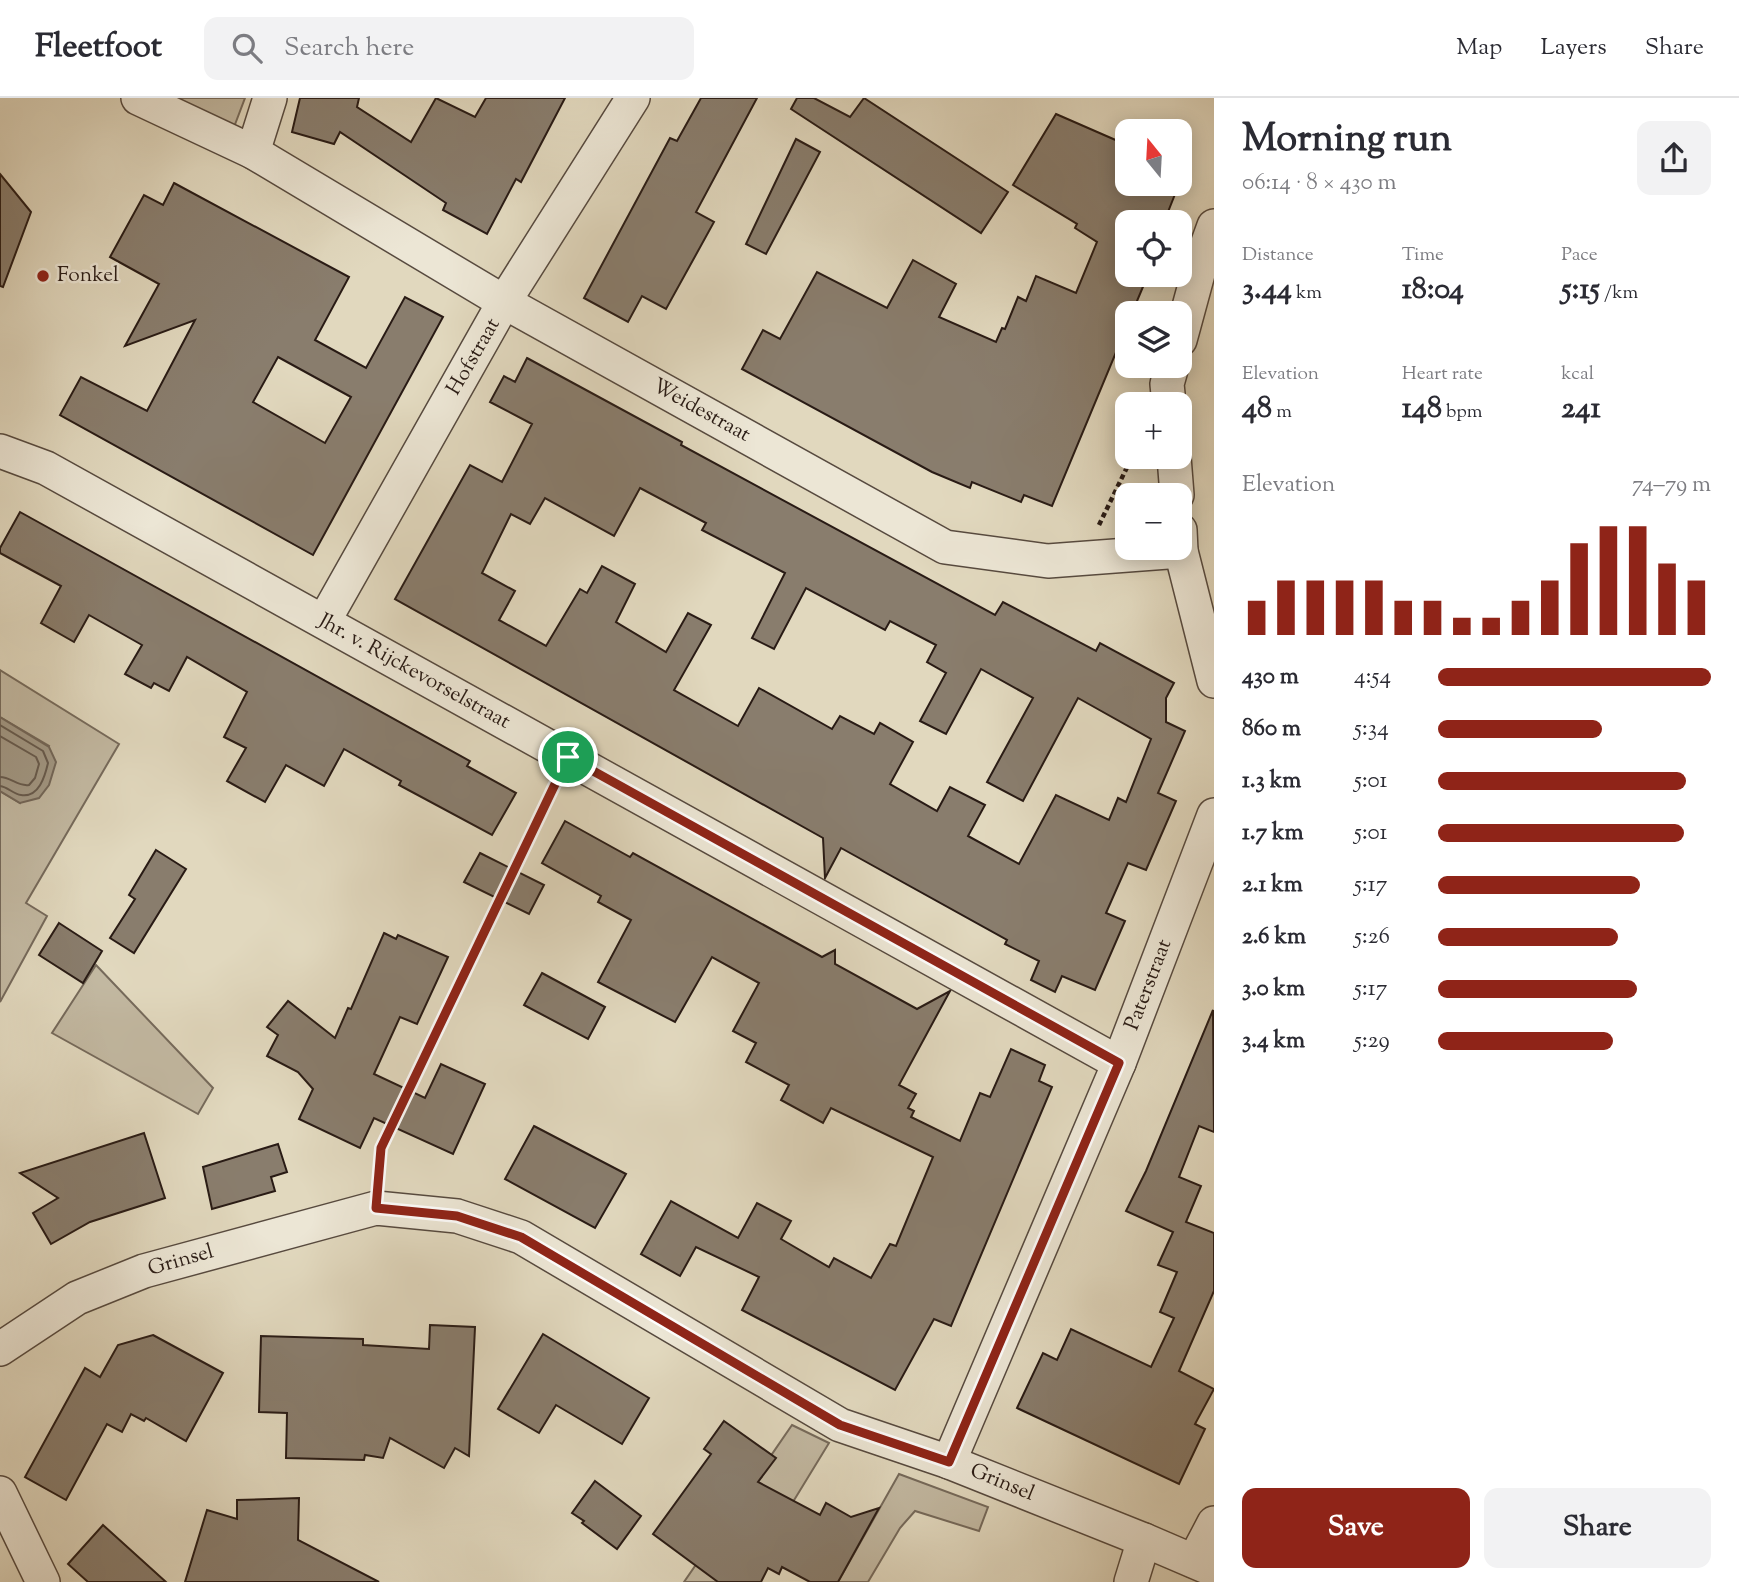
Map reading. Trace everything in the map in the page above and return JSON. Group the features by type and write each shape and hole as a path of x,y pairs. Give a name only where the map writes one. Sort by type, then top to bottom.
{"street":[{"name":"Weidestraat","path":"138,98 253,152 505,302 945,547 1048,561 1115,552"},
{"path":"253,152 270,98"},
{"name":"Hofstraat","path":"324,621 505,302 633,98"},
{"path":"1192,305 1208,259 1214,226"},
{"name":"Jhr. v. Rijckevorselstraat","path":"0,451 46,468 1119,1063"},
{"path":"1185,560 1214,681"},
{"name":"Paterstraat","path":"949,1462 1119,1063 1214,815"},
{"name":"Grinsel","path":"0,1349 77,1298 144,1271 376,1208 457,1216 521,1237 840,1425 949,1462 1204,1565"},
{"path":"0,1493 43,1582"},
{"path":"1204,1565 1214,1523"},
{"path":"1131,1582 1144,1540"}],"path":[{"path":"1082,558 1126,469"},
{"path":"376,1208 381,1148 568,757"}],"shaded area":[{"path":"154,98 245,98 231,135"},
{"path":"0,670 119,744 26,903 47,916 0,1002 0,791 20,803 49,746 0,717"},
{"path":"96,965 213,1088 198,1114 52,1033"},
{"path":"792,1425 829,1443 744,1582 684,1582"},
{"path":"899,1474 988,1507 979,1531 915,1511 900,1528 868,1582 838,1582"}],"water":[{"path":"0,717 49,747 56,762 49,785 39,798 20,803 0,791"}],"building":[{"path":"300,98 359,98 357,107 411,142 436,98 475,117 486,98 565,98 521,182 516,179 487,234 443,210 446,203 340,132 334,144 292,132"},
{"path":"701,98 757,98 696,212 714,222 666,309 642,296 628,322 584,298 670,138 677,141"},
{"path":"797,98 814,98 850,117 864,98 1008,192 981,233 791,109"},
{"path":"1056,114 1115,140 1115,196 1174,196 1169,210 1115,210 1115,287 1143,287 1137,301 1115,301 1115,355 1052,506 1024,495 1021,502 972,482 970,488 932,472 742,369 763,330 780,339 817,272 887,308 913,260 956,284 939,317 996,342 1002,328 1005,329 1018,297 1026,301 1036,276 1076,293 1097,242 1075,228 1077,224 1013,185"},
{"path":"796,139 820,152 766,254 746,244"},
{"path":"0,174 31,212 3,287 0,286"},
{"path":"174,183 349,277 315,340 366,368 405,297 443,317 313,555 60,415 81,377 147,411 195,320 125,346 159,284 110,257 144,195 163,205","holes":["278,357 351,397 325,443 253,402"]},
{"path":"527,358 682,442 681,445 995,615 1003,602 1096,651 1100,643 1174,683 1166,698 1166,722 1185,731 1158,793 1176,801 1146,870 1128,863 1106,913 1125,921 1095,990 1062,976 1055,992 1031,980 1039,961 1005,944 1007,940 841,848 825,878 823,838 395,599 470,465 502,482 532,424 490,402 504,376 515,382","holes":["640,488 706,523 702,530 785,573 752,638 774,649 806,588 885,630 890,621 936,645 927,662 946,673 920,721 946,734 981,669 1033,698 987,782 1023,801 1078,698 1151,739 1126,802 1118,798 1109,820 1056,795 1019,864 968,836 985,805 950,787 937,811 890,784 913,742 880,723 874,734 840,716 832,729 759,688 738,726 674,690 711,625 688,613 666,652 616,622 635,584 602,566 587,593 580,589 546,646 499,620 515,591 482,573 511,514 530,524 545,498 614,536"]},
{"path":"20,512 470,761 467,766 516,793 492,835 399,785 401,781 344,749 324,786 286,765 265,802 227,781 246,748 224,737 247,692 187,657 169,691 154,683 151,688 125,674 142,645 89,615 74,642 41,623 61,586 0,553 0,548"},
{"path":"565,821 630,857 633,853 822,957 835,950 835,964 917,1009 950,991 899,1085 916,1094 908,1108 914,1111 911,1117 960,1141 980,1093 990,1097 1011,1049 1045,1065 1039,1081 1052,1087 951,1326 934,1319 895,1390 742,1310 759,1277 696,1247 680,1276 641,1254 671,1201 738,1238 757,1203 791,1221 781,1239 829,1267 834,1258 871,1278 890,1244 896,1246 933,1157 831,1108 823,1123 781,1100 789,1085 746,1062 756,1043 733,1031 759,983 712,957 675,1022 598,982 631,920 598,902 601,896 542,863"},
{"path":"156,850 186,869 134,953 110,938 135,899 129,895"},
{"path":"480,853 544,885 529,914 464,882"},
{"path":"59,923 102,951 83,983 39,955"},
{"path":"384,933 396,939 398,935 448,957 417,1024 400,1017 374,1074 425,1098 441,1064 485,1084 453,1154 374,1118 360,1148 299,1119 313,1089 298,1072 267,1056 278,1035 267,1027 288,1001 335,1038 348,1008 351,1009"},
{"path":"542,973 605,1007 588,1039 524,1005"},
{"path":"1213,1010 1214,1132 1199,1126 1179,1177 1201,1186 1186,1222 1214,1233 1214,1291 1179,1371 1214,1389 1195,1424 1205,1429 1179,1484 1017,1408 1043,1353 1057,1360 1071,1329 1151,1367 1174,1318 1160,1312 1177,1272 1158,1265 1173,1232 1126,1211 1146,1171"},
{"path":"534,1126 626,1174 595,1228 505,1179"},
{"path":"144,1133 165,1198 90,1222 51,1244 33,1213 58,1198 20,1173"},
{"path":"278,1144 287,1172 271,1177 275,1191 212,1209 203,1167"},
{"path":"430,1325 475,1327 469,1456 455,1448 444,1468 390,1438 383,1458 365,1455 364,1460 286,1458 287,1413 259,1412 261,1336 363,1339 363,1345 429,1349"},
{"path":"543,1334 649,1398 622,1444 556,1405 539,1433 498,1409"},
{"path":"153,1335 223,1373 186,1441 146,1418 144,1421 131,1414 122,1432 107,1424 66,1500 25,1477 85,1368 100,1377 118,1345"},
{"path":"724,1421 776,1458 758,1482 820,1515 826,1503 851,1517 879,1508 838,1582 810,1582 782,1567 779,1574 768,1568 761,1582 718,1582 653,1534 711,1454 704,1449"},
{"path":"595,1481 641,1516 617,1549 572,1513"},
{"path":"299,1498 298,1540 379,1582 185,1582 207,1510 237,1519 237,1500"},
{"path":"103,1525 166,1582 88,1582 68,1564"}],"place":[{"name":"Fonkel","path":"43,276"}],"route":[{"path":"568,757 1119,1063 949,1462 840,1425 521,1237 457,1216 376,1208 381,1148 568,757"}]}
